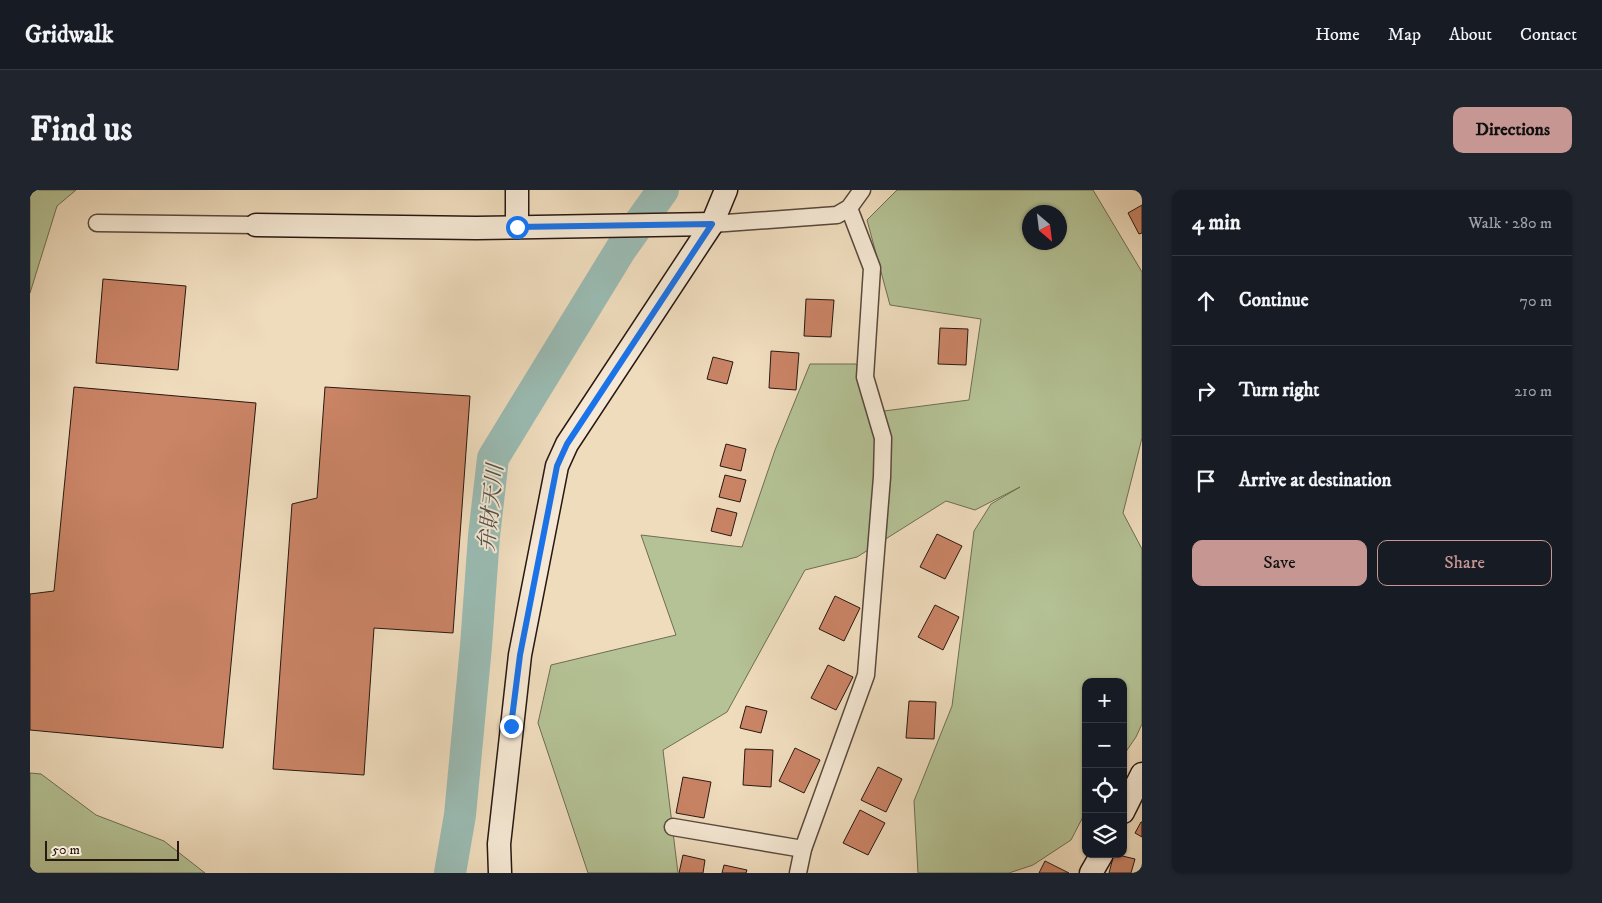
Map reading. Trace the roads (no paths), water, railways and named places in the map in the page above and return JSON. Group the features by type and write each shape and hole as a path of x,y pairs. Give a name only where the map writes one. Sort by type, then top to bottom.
{"street":[{"path":"517,227 518,190"},
{"path":"500,873 499,844 519,664 557,466 567,444 712,224 726,190"},
{"path":"97,223 517,227 712,224 837,215 849,208 862,190"},
{"path":"798,873 803,849 866,675 882,477 883,438 865,377 872,268 849,208"},
{"path":"1127,804 1142,774"},
{"path":"673,827 803,849"},
{"path":"1091,873 1100,858"}],"waterway":[{"name":"弁財天川","path":"450,873 460,815 484,536 493,458 621,249 663,190"}]}
